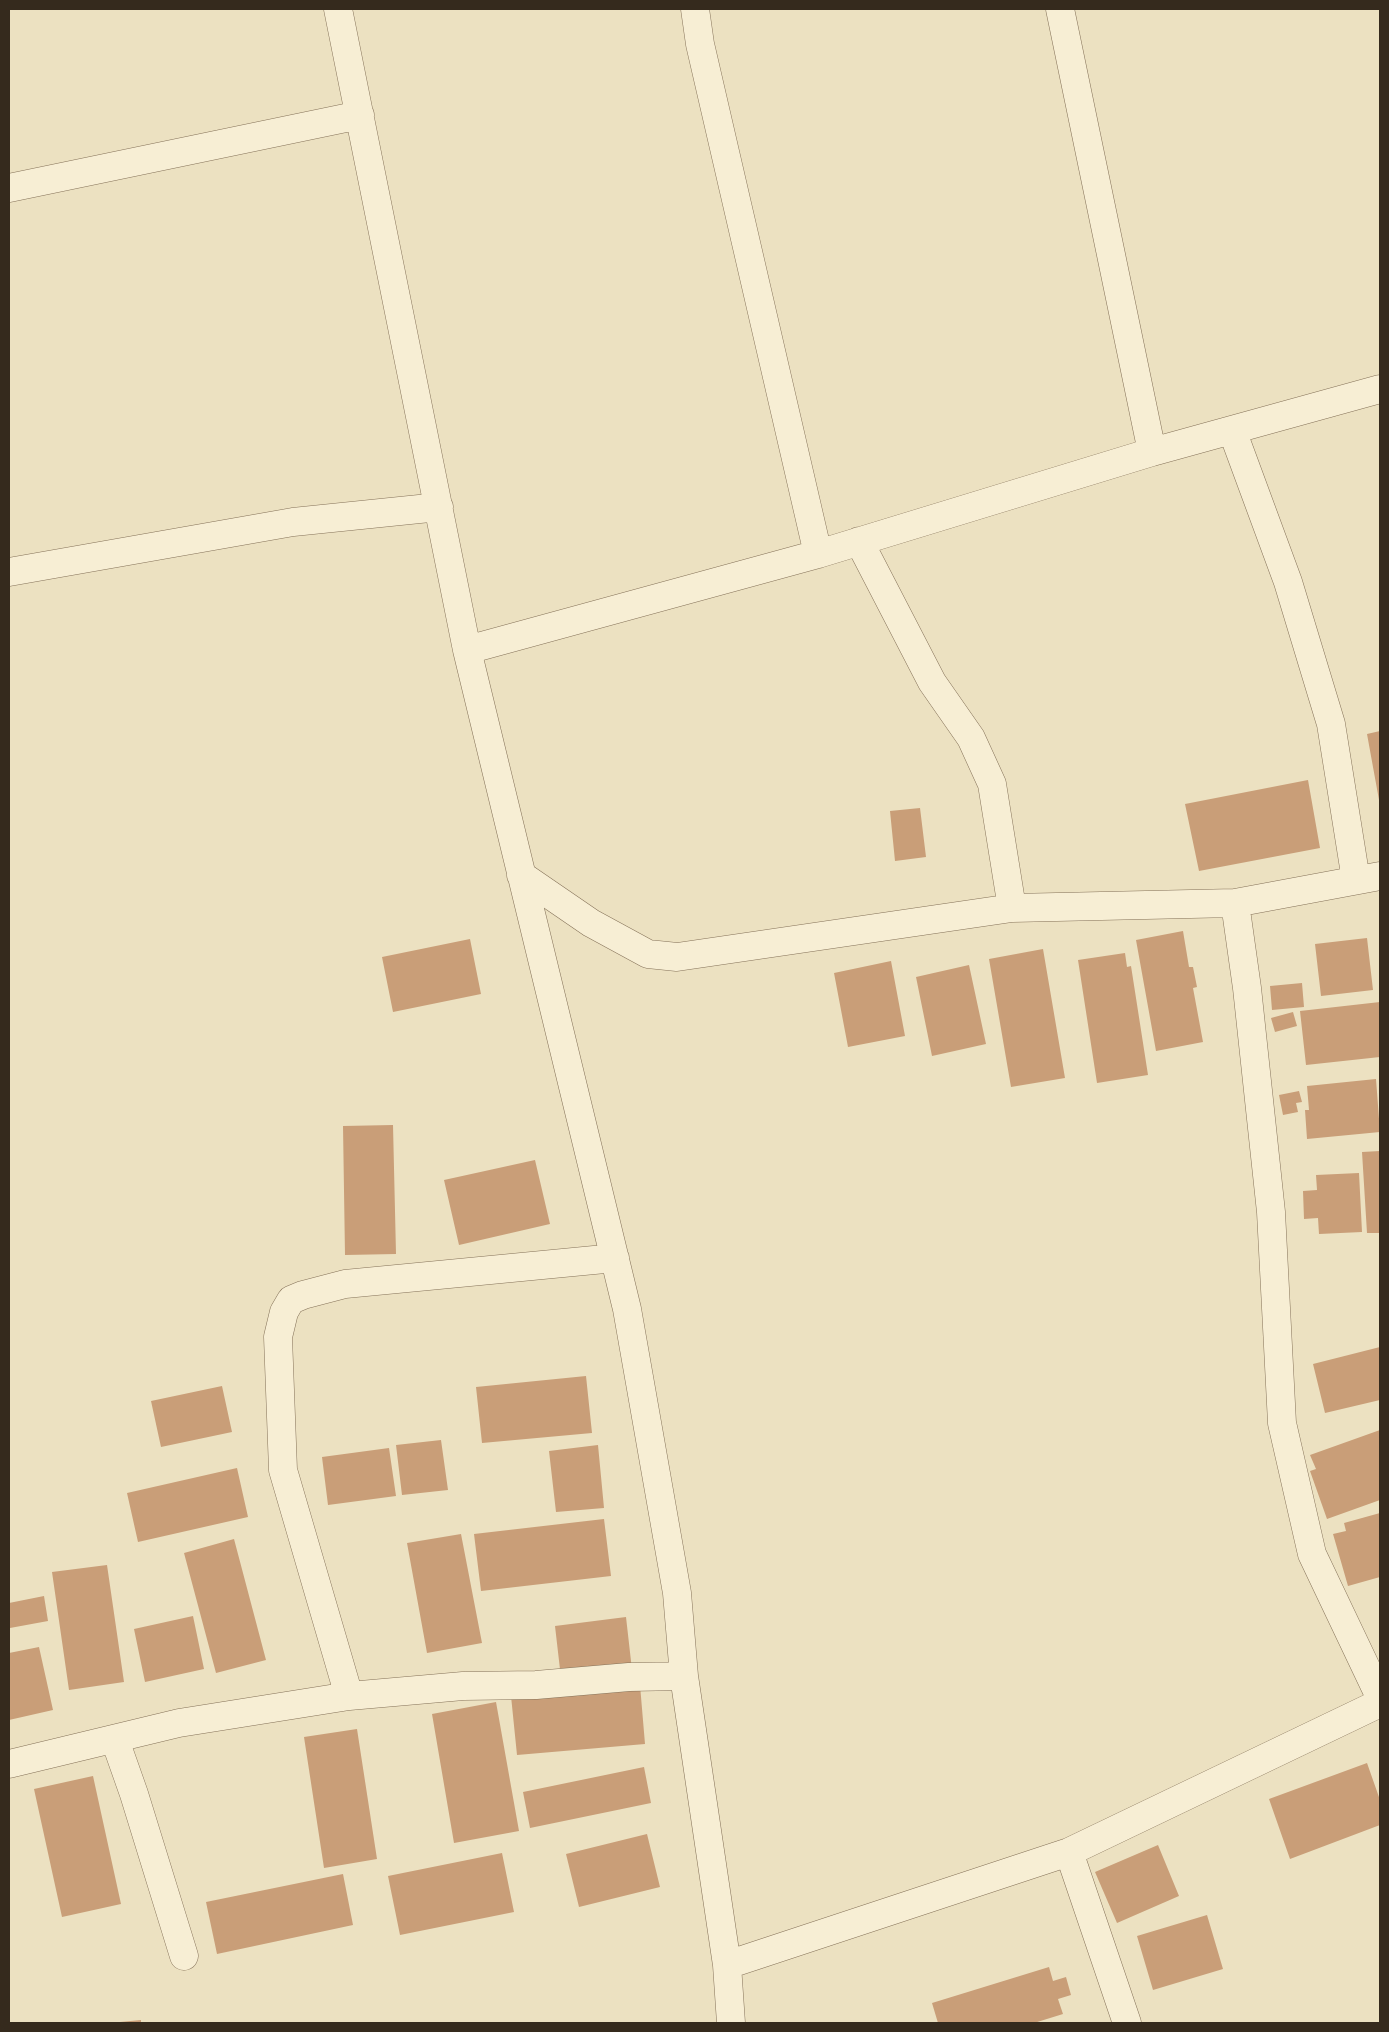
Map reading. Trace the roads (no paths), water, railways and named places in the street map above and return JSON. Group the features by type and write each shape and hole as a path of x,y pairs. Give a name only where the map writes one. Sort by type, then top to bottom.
{"street":[{"path":"338,9 467,650 627,1309 677,1593 684,1676 727,1965 731,2023"},
{"path":"695,9 700,44 818,554"},
{"path":"1060,9 1152,452"},
{"path":"9,188 360,115"},
{"path":"467,650 818,554 1152,452 1380,389"},
{"path":"522,875 591,923 648,954 677,956 1012,908 1236,902 1368,878 1331,724 1288,582 1232,430"},
{"path":"9,572 293,522 438,506"},
{"path":"859,541 932,682 971,738 992,784 1012,908"},
{"path":"1236,902 1271,1212 1282,1423 1312,1554 1380,1697"},
{"path":"350,1696 283,1470 278,1337 284,1312 291,1300 346,1284 615,1258"},
{"path":"9,1764 115,1740 179,1723 350,1696 463,1686 536,1685 629,1677 684,1676"},
{"path":"727,1965 1069,1852 1380,1703"},
{"path":"115,1740 134,1794 184,1956"},
{"path":"1069,1852 1127,2023"}]}
